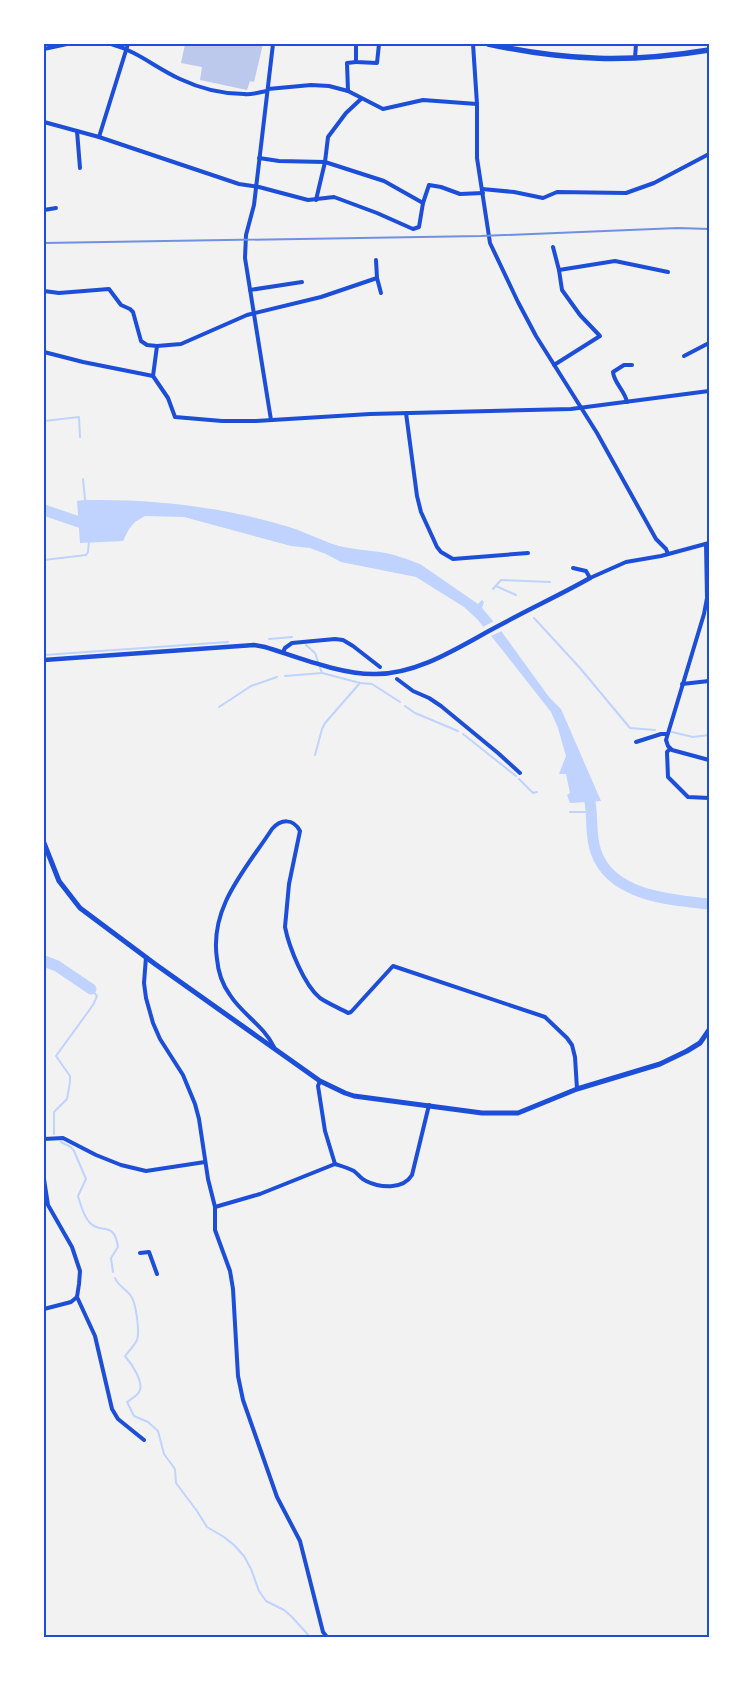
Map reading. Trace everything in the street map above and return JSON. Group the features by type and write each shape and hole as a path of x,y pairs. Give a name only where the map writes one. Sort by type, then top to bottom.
{"main road":[{"path":"488,44 524,52 582,58 635,58 709,50"},
{"path":"44,843 60,882 80,908 320,1081 345,1094 482,1113 518,1113 577,1090 660,1064 700,1043 709,1030"}],"street":[{"path":"44,49 68,44"},
{"path":"111,44 128,46 179,79 214,90 245,94 311,85 329,86 348,91 382,109 423,100 477,104"},
{"path":"271,420 245,249 256,187 273,44"},
{"path":"356,44 356,62"},
{"path":"348,91 347,63 377,64 379,44"},
{"path":"473,44 477,104 477,158 490,243 536,336 598,433 656,539 666,549 668,554"},
{"path":"635,58 636,44"},
{"path":"99,137 128,46"},
{"path":"316,200 325,162 328,137 346,113 361,99"},
{"path":"44,122 99,137 239,184 300,198 316,200 334,197 377,213 414,230 419,227 423,203 429,184 457,194 482,191 514,192 543,198 557,192 626,193 654,184 709,154"},
{"path":"77,131 80,168"},
{"path":"259,158 279,161 325,162 384,181 423,203"},
{"path":"44,210 56,208"},
{"path":"553,247 562,290 580,315 600,336 554,365"},
{"path":"376,260 377,278 381,292"},
{"path":"559,270 615,261 668,272"},
{"path":"44,291 59,293 109,289 121,305 133,312 140,341 147,345 157,346 186,342 254,313 321,296 377,278"},
{"path":"250,290 302,282"},
{"path":"684,356 709,344"},
{"path":"153,376 157,346"},
{"path":"44,353 153,376 165,392 175,417 222,421 581,407 709,391"},
{"path":"627,402 626,397 614,378 613,372 624,365 632,365"},
{"path":"406,413 416,496 421,512 441,552 453,560 528,553"},
{"path":"44,660 240,645 265,647 359,673 383,674 411,668 438,657 590,578 626,562 708,544 707,598 704,614 667,734 667,743 675,751 709,760"},
{"path":"573,568 583,569 590,578"},
{"path":"283,652 292,643 339,640 353,646 380,666"},
{"path":"397,679 413,691 441,706 505,758 520,773"},
{"path":"682,684 709,681"},
{"path":"636,742 667,734"},
{"path":"670,748 668,752 668,777 688,797 709,798"},
{"path":"274,1047 264,1032 239,1008 226,990 217,963 216,936 218,921 226,898 272,829 280,821 284,821 294,823 300,831 289,884 285,927 289,943 302,971 310,987 320,997 331,1005 348,1013 351,1012 393,966 545,1017 572,1045 575,1057 577,1090"},
{"path":"146,957 144,983 151,1017 156,1030 183,1075 199,1119 205,1162 215,1207 215,1230 230,1271 234,1289 238,1376 243,1400 277,1497 300,1541 323,1632 328,1637"},
{"path":"320,1081 318,1086 325,1131 336,1164"},
{"path":"215,1207 260,1194 336,1164 354,1171 366,1181 376,1184 396,1186 408,1181 412,1175 429,1105"},
{"path":"44,1139 63,1138 121,1165 146,1171 205,1162"},
{"path":"44,1179 48,1205 72,1248 79,1269 77,1297 95,1336 112,1409 118,1419 144,1440"},
{"path":"140,1253 149,1252 157,1274"},
{"path":"44,1309 71,1302 77,1297"}],"water":[{"path":"84,497 87,500 138,501 214,509 264,520 295,529 339,546 385,553 410,560 420,564 478,604 482,600 484,602 482,608 499,628 549,697 561,709 601,801 570,803 567,795 570,793 566,774 559,774 566,756 551,712 477,619 464,607 416,577 341,562 310,548 291,546 184,517 145,516 135,522 123,541 80,543 77,501 84,500"}],"pier":[{"path":"496,620 504,630 489,637 481,628"}],"building":[{"path":"185,44 263,44 254,82 250,81 247,90 200,80 202,67 181,63"}],"waterway":[{"path":"44,421 79,417 80,437"},
{"path":"83,479 85,499"},
{"path":"44,510 79,522 92,515"},
{"path":"44,560 86,555 89,541"},
{"path":"493,589 501,580 550,582"},
{"path":"496,586 516,595"},
{"path":"534,618 580,668 630,728 655,730"},
{"path":"269,639 292,637"},
{"path":"44,655 228,642"},
{"path":"306,645 315,653 322,673 360,683 372,684 400,702"},
{"path":"285,676 322,673"},
{"path":"219,707 251,686 277,677"},
{"path":"315,755 325,723 360,683"},
{"path":"405,706 415,713 458,731"},
{"path":"672,732 693,737 709,735"},
{"path":"463,734 516,776"},
{"path":"519,779 533,793 537,792"},
{"path":"584,788 590,802 593,840 596,852 604,867 615,878 628,887 644,893 709,904"},
{"path":"570,812 590,812"},
{"path":"44,961 57,966 91,989"},
{"path":"54,1134 54,1112 67,1099 70,1082 70,1076 56,1056 93,1005 97,996 91,989"},
{"path":"61,1142 71,1147 74,1151 86,1179 78,1196 86,1217 94,1226 107,1229 114,1234 118,1247 111,1258 113,1272"},
{"path":"115,1278 131,1296 137,1318 137,1340 125,1356 131,1363 140,1384 138,1393 127,1402 134,1416 148,1422 158,1431 164,1454 175,1469 176,1483 207,1527 224,1537 244,1556 259,1591 266,1601 284,1610 310,1637"}],"railway":[{"path":"44,243 481,236 678,228 709,229"}]}
